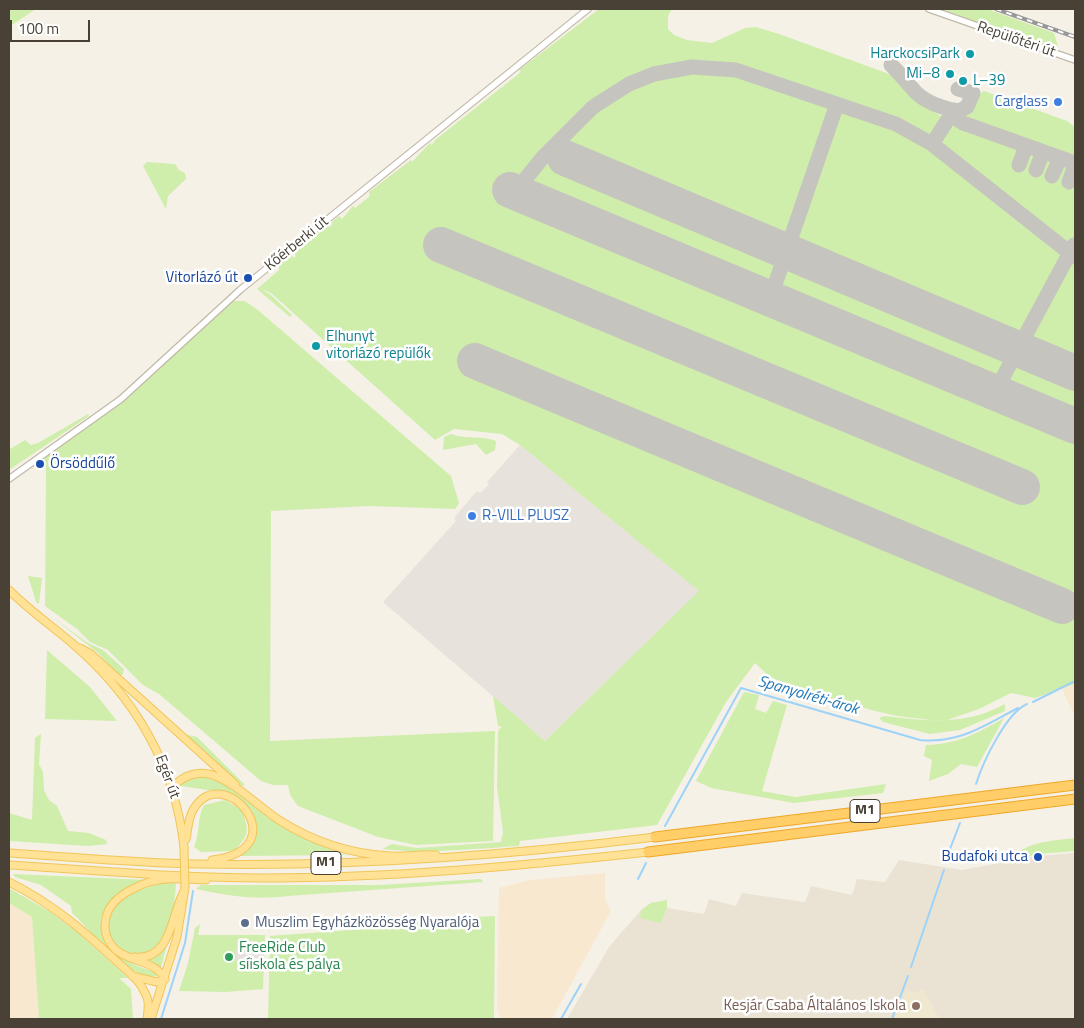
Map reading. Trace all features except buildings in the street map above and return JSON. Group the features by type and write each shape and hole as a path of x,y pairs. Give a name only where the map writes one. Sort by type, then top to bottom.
{"highway":[{"name":"M1","path":"655,837 1075,785"},
{"name":"M1","path":"648,852 1075,798"}],"main road":[{"name":"Egér út","path":"9,590 74,645 116,687 140,719 157,749 172,788 180,816 184,847 185,888 181,920 165,978 151,1019"},
{"path":"74,645 92,654 254,802"},
{"path":"172,788 183,777 205,774 219,778 288,825 335,847 373,854 435,855 455,858"},
{"path":"184,847 190,815 203,798 223,794 237,799 244,805 252,825 251,837 246,846 233,857 197,864"},
{"name":"M1","path":"9,853 197,864 455,858 655,837"},
{"name":"M1","path":"9,865 223,877 344,877 439,873 648,852"},
{"path":"132,976 157,982 165,978 159,970 115,949 106,932 106,914 117,899 128,892 161,880 209,880 223,877"},
{"path":"9,882 47,902 67,917 132,976 142,987 148,1000 146,1019"},
{"path":"131,957 153,954 163,945 185,888"}],"street":[{"name":"Kőérberki út","path":"9,479 121,399 240,290 588,9"},
{"name":"Repülőtéri út","path":"929,9 1075,60"}],"shaded area":[{"path":"520,445 700,591 545,741 383,602 456,521 454,518 475,493 478,491 481,493 489,484 487,482"},
{"path":"1075,684 1075,717 1062,689"},
{"path":"1075,853 1075,1019 567,1019 609,947 641,910 651,903 667,900 667,908 704,914 709,899 736,906 742,893 805,902 811,886 852,895 857,879 885,882 899,860 962,870 1037,856"},
{"path":"605,873 605,899 611,911 552,1019 500,1019 497,1007 499,888 530,880"},
{"path":"9,903 32,917 39,1019 9,1019"},
{"path":"236,950 263,953 263,961 236,961"},
{"name":"Kesjár Csaba Általános Iskola","path":"923,989 940,1019 895,1019 906,990 914,993"}],"green space":[{"path":"9,9 36,9 9,27"},
{"path":"599,9 672,9 668,16 668,29 674,35 687,40 712,43 745,28 756,27 779,34 903,79 923,104 951,120 969,108 972,99 984,91 1067,121 1075,127 1075,684 1035,698 1011,693 979,709 947,720 931,720 897,716 871,710 797,688 770,677 755,663 726,702 657,825 520,841 519,846 433,851 382,849 392,844 417,848 501,842 503,832 497,787 498,733 502,727 498,726 493,696 545,741 699,591 520,445 502,434 454,429 435,440 271,293 261,289 271,295 292,315 290,317 257,289 279,270 279,265 291,255 294,258 296,256 294,253 329,225 331,227 332,222 339,216 342,219 353,206 355,208 370,196 369,192 411,160 412,162 430,143 432,145 435,140 521,72 519,70"},
{"path":"942,9 987,9 1054,33 1058,46 1046,47"},
{"path":"147,162 175,164 179,170 185,173 186,179 168,196 166,209 143,166"},
{"path":"233,301 245,301 259,311 451,476 459,503 455,509 369,506 271,511 270,741 495,731 493,841 416,845 378,837 298,806 290,795 288,785 273,785 261,781 159,694 143,685 108,650 90,642 77,629 45,606 46,467 44,455 121,399 211,315"},
{"path":"88,414 89,416 9,470 10,449 25,440 31,445 38,443"},
{"path":"451,434 496,441 495,450 486,455 476,444 443,450 444,437"},
{"path":"28,576 42,578 39,604 36,602"},
{"path":"52,617 88,643 103,650 124,669 123,674 120,676 98,653"},
{"path":"47,650 90,687 117,721 45,719"},
{"path":"744,692 759,695 755,709 766,713 773,701 787,705 762,791 795,797 886,784 883,793 794,803 711,788 696,781"},
{"path":"1005,704 1005,711 960,730 930,734 883,722 879,718 884,716 931,720 961,719 976,716"},
{"path":"1004,718 977,767 961,764 948,774 929,781 932,760 924,756 926,745 948,743 966,737"},
{"path":"41,734 39,764 43,772 44,790 49,800 57,806 68,831 89,833 106,840 107,844 88,846 9,841 9,813 32,820 35,738"},
{"path":"188,735 197,737 245,785 241,786 187,737"},
{"path":"201,777 212,779 231,788 264,815 290,831 346,855 240,856 252,841 257,827 252,810 233,794 181,786 182,782"},
{"path":"225,800 242,810 247,828 243,841 234,851 201,852 194,847 200,815 204,805"},
{"path":"1075,838 1075,851 1037,854 1025,858 1021,850 1054,840"},
{"path":"13,874 149,880 116,896 104,909 101,927 106,944 114,953 131,963 156,973 157,976 146,976 123,963 72,913 71,906 41,885 15,877"},
{"path":"481,879 483,882 265,898 196,889 201,885 380,885"},
{"path":"166,882 176,882 171,920 159,942 145,953 130,953 117,946 108,934 108,919 117,903 134,892"},
{"path":"9,888 50,912 77,932 128,978 119,978 131,989 133,1019 39,1019 32,917 9,903"},
{"path":"667,900 667,908 661,923 640,918 641,910 651,903"},
{"path":"495,916 494,1019 268,1019 270,936 379,928 379,922"},
{"path":"200,924 198,935 265,935 263,989 226,992 179,991 188,963 195,928"},
{"path":"167,944 161,968 143,961 154,957"}],"waterway":[{"path":"1033,702 1075,681"},
{"name":"Spanyolréti-árok","path":"665,826 741,688 920,740 947,739 959,736 983,727 1018,708"},
{"path":"976,784 984,763 1003,727 1019,709 1027,704"},
{"path":"950,849 960,823"},
{"name":"Spanyolréti-árok","path":"638,879 646,863"},
{"path":"911,967 944,870"},
{"path":"161,1019 185,943 193,891"},
{"path":"892,1019 908,976"},
{"name":"Spanyolréti-árok","path":"561,1019 581,984"}],"taxiway":[{"path":"891,65 916,93 939,106 958,111 967,107 973,93 958,89"},
{"path":"521,195 527,177 544,156 593,107 629,84 654,74 692,67 736,70 896,124 932,144"},
{"path":"770,299 837,104"},
{"path":"954,110 932,144 1075,257"},
{"path":"952,116 963,123 1075,163"},
{"path":"1019,165 1026,146"},
{"path":"1036,170 1043,152"},
{"path":"1052,176 1060,158"},
{"path":"1069,182 1075,166"},
{"path":"995,392 1074,245"}],"runway":[{"path":"565,158 1075,373"},
{"path":"510,190 1075,426"},
{"path":"441,245 1022,487"},
{"path":"475,361 1062,606"}],"railway":[{"path":"996,9 1075,37"}],"place":[{"name":"HarckocsiPark","path":"970,54"},
{"name":"Mi–8","path":"950,74"},
{"name":"L–39","path":"963,81"},
{"name":"Carglass","path":"1058,102"},
{"name":"Vitorlázó út","path":"248,278"},
{"name":"Elhunyt vitorlázó repülők","path":"316,346"},
{"name":"Örsöddűlő","path":"40,464"},
{"name":"R-VILL PLUSZ","path":"472,516"},
{"name":"Budafoki utca","path":"1038,857"},
{"name":"Muszlim Egyházközösség Nyaralója","path":"245,923"},
{"name":"FreeRide Club síiskola és pálya","path":"229,957"},
{"name":"Kesjár Csaba Általános Iskola","path":"916,1006"}]}
